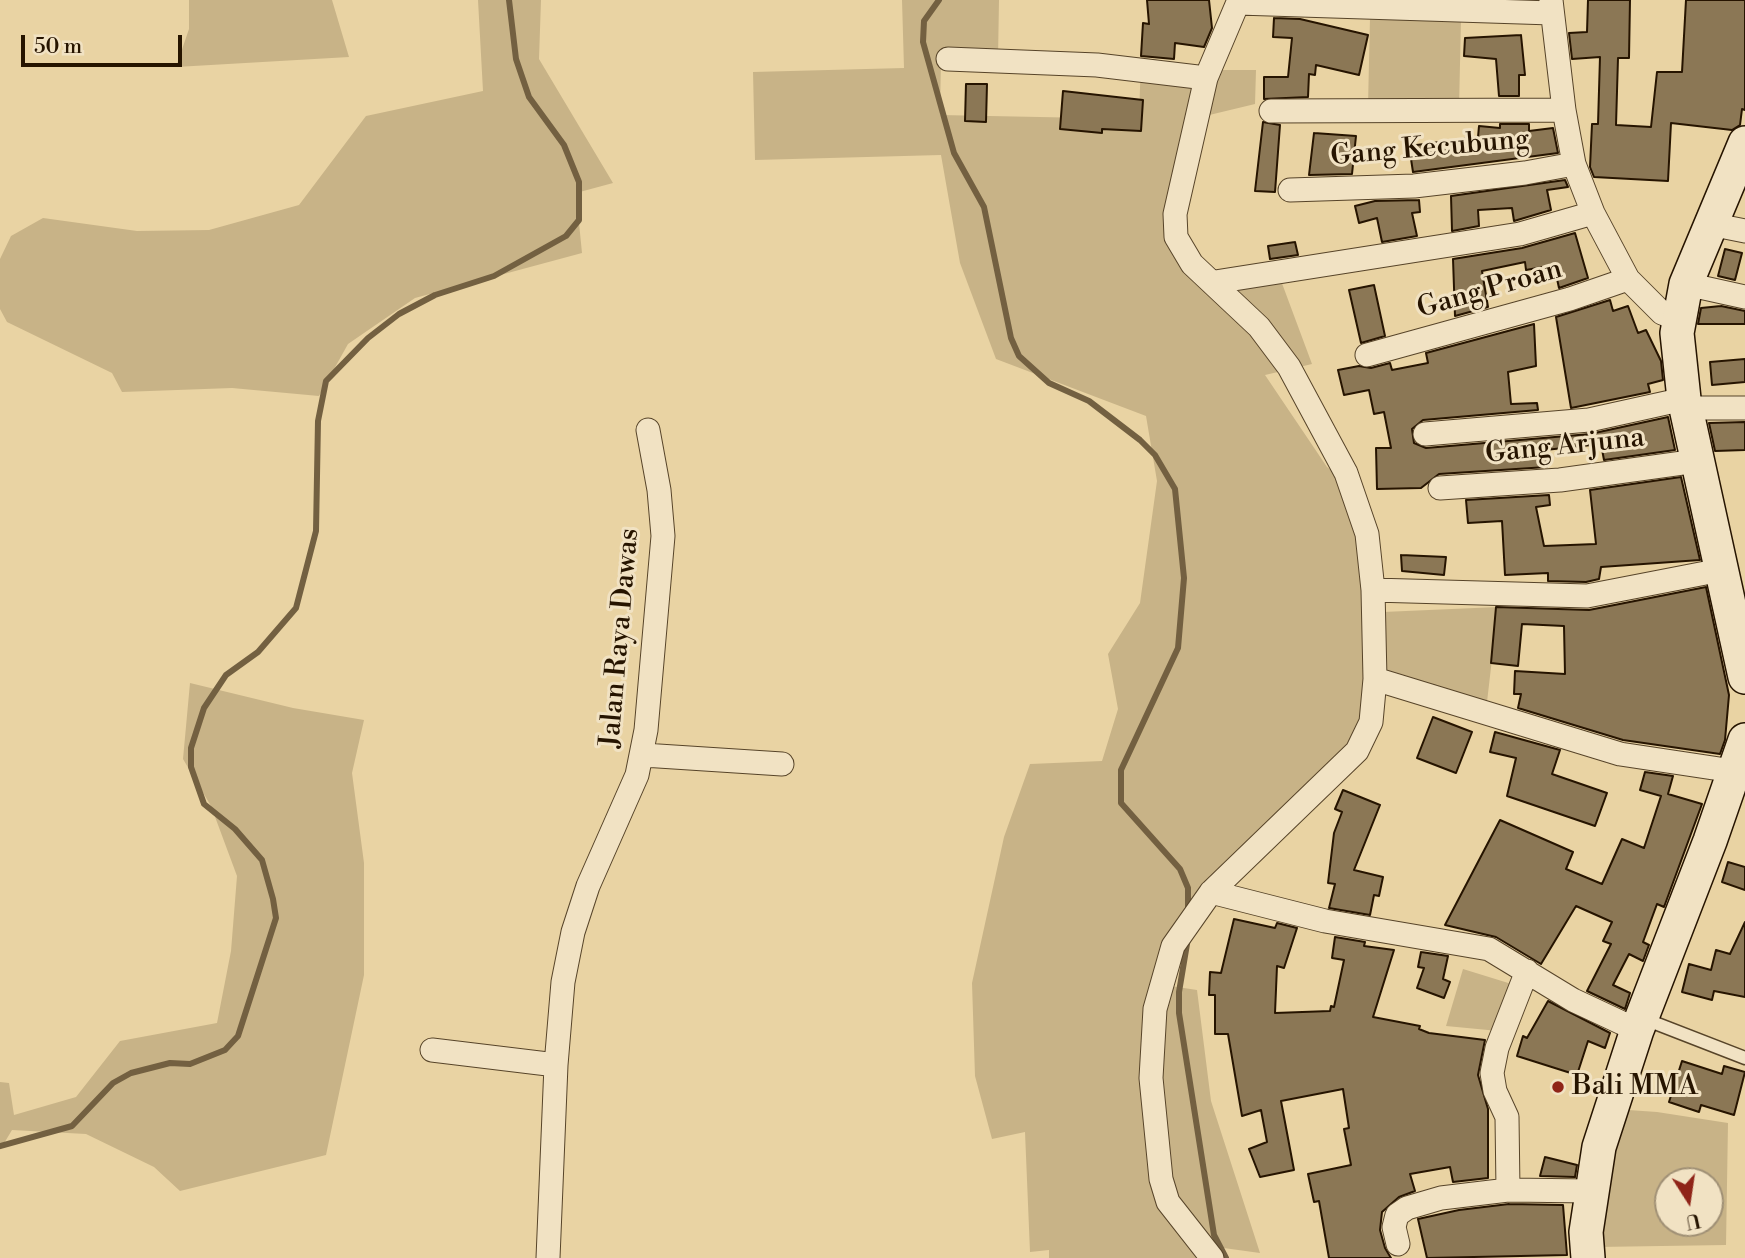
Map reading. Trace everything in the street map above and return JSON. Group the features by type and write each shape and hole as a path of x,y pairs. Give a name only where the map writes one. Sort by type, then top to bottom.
{"main road":[{"path":"1745,143 1686,284 1677,319 1678,364 1685,403 1745,677"},
{"path":"1588,1258 1586,1232 1599,1147 1639,1024 1710,841 1745,740"}],"street":[{"path":"1212,1258 1168,1202 1161,1180 1151,1079 1155,1009 1173,946 1211,892 1357,751 1371,722 1375,679 1373,590 1367,534 1346,473 1289,368 1259,327 1215,282 1192,264 1176,237 1175,214 1206,78 1238,2 1552,7 1564,110 1574,164 1593,213 1628,279 1662,313 1677,319"},
{"path":"948,59 1097,65 1206,78"},
{"path":"1270,111 1564,110"},
{"name":"Gang Kecubung","path":"1290,190 1414,186 1525,173 1574,164"},
{"path":"1215,282 1483,240 1557,225 1593,213"},
{"path":"1710,225 1745,231"},
{"name":"Gang Proan","path":"1367,355 1570,299 1628,279"},
{"path":"1686,284 1745,297"},
{"path":"1425,434 1589,420 1685,403 1745,408"},
{"name":"Jalan Raya Dawas","path":"548,1258 556,1065 563,982 573,932 588,886 643,755 663,536 659,490 648,429"},
{"name":"Gang Arjuna","path":"1440,488 1560,480 1697,461"},
{"path":"1373,590 1587,596 1721,570"},
{"path":"1375,679 1620,754 1733,771"},
{"path":"643,755 782,764"},
{"path":"1211,892 1325,922 1467,943 1489,949 1573,1000 1639,1024"},
{"path":"1508,1190 1507,1117 1495,1091 1492,1073 1497,1048 1527,971"},
{"path":"432,1050 556,1065"},
{"path":"1398,1244 1394,1221 1407,1208 1441,1198 1508,1190 1591,1191"}],"lane":[{"path":"1639,1024 1745,1058"}],"shaded area":[{"path":"189,0 332,0 349,57 176,67 189,29"},
{"path":"478,0 541,0 539,59 613,183 576,193 582,253 415,298 348,344 319,396 232,388 122,392 112,373 7,322 0,309 0,259 11,236 43,218 137,231 209,230 299,205 366,116 483,91"},
{"path":"902,0 999,0 998,58 941,57 940,115 1139,119 1141,57 1214,70 1256,70 1255,104 1201,117 1171,183 1183,256 1233,280 1280,278 1312,364 1265,375 1327,467 1353,487 1383,612 1498,607 1487,702 1381,682 1328,780 1211,889 1164,985 1197,990 1211,1101 1260,1253 1202,1245 1199,1258 1049,1258 1049,1250 1030,1252 1025,1132 992,1139 975,1076 972,983 1004,837 1030,764 1102,761 1118,709 1108,654 1140,603 1157,481 1146,416 996,359 960,263 941,155 755,160 753,72 904,68"},
{"path":"1370,18 1461,20 1459,108 1368,106"},
{"path":"190,683 293,708 364,720 352,773 364,863 364,975 326,1155 180,1191 154,1167 86,1134 12,1130 0,1150 0,1082 9,1083 14,1115 76,1097 120,1041 217,1023 231,951 237,876 211,806 183,759"},
{"path":"1463,969 1518,986 1509,1032 1446,1026"},
{"path":"1614,1109 1657,1112 1728,1123 1726,1245 1597,1247"}],"building":[{"path":"1147,0 1209,0 1212,28 1204,47 1175,43 1174,59 1141,56 1143,23 1149,24"},
{"path":"1588,0 1630,0 1629,58 1618,58 1616,125 1651,127 1657,72 1682,72 1686,0 1745,0 1745,110 1742,109 1740,125 1732,130 1671,123 1668,181 1594,177 1590,167 1592,124 1598,124 1600,57 1572,59 1569,33 1587,32"},
{"path":"1274,18 1300,19 1368,35 1359,75 1316,65 1315,75 1309,74 1308,97 1264,99 1264,77 1288,77 1292,38 1273,37"},
{"path":"1521,35 1525,75 1519,75 1519,96 1499,96 1496,59 1464,56 1465,38"},
{"path":"966,84 987,84 986,122 965,121"},
{"path":"1063,91 1143,100 1141,131 1102,129 1102,133 1060,129"},
{"path":"1263,122 1280,125 1275,192 1255,191"},
{"path":"1500,124 1529,124 1529,131 1553,128 1558,153 1413,172 1409,146 1478,137 1479,126 1500,128"},
{"path":"1314,133 1356,136 1352,174 1309,175"},
{"path":"1565,180 1568,187 1547,190 1551,210 1514,221 1512,208 1478,210 1479,226 1452,231 1451,196"},
{"path":"1419,200 1420,212 1412,213 1417,236 1382,242 1377,218 1359,223 1355,206 1375,201"},
{"path":"1575,233 1588,278 1559,288 1554,265 1526,270 1525,262 1482,271 1488,307 1455,316 1453,259 1522,248"},
{"path":"1295,242 1298,255 1270,259 1268,246"},
{"path":"1725,249 1742,253 1735,280 1718,276"},
{"path":"1374,285 1385,336 1361,343 1349,290"},
{"path":"1610,300 1613,311 1628,306 1638,333 1646,330 1661,361 1663,380 1648,384 1650,392 1571,408 1556,317"},
{"path":"1721,306 1745,311 1745,324 1698,324 1701,308"},
{"path":"1534,324 1536,366 1508,372 1511,404 1537,403 1538,410 1423,420 1412,429 1414,443 1426,448 1590,434 1668,417 1675,450 1604,460 1601,444 1545,450 1547,467 1439,474 1421,488 1377,489 1376,448 1391,448 1384,412 1374,414 1369,390 1344,395 1338,370 1359,366 1371,368 1390,363 1392,370 1428,363 1426,353"},
{"path":"1745,359 1745,382 1712,385 1710,362"},
{"path":"1745,422 1745,450 1715,451 1709,423"},
{"path":"1681,477 1700,560 1601,567 1599,579 1586,582 1548,581 1548,573 1505,575 1502,521 1468,523 1466,500 1549,495 1550,505 1536,507 1544,546 1596,544 1590,490"},
{"path":"1401,555 1446,557 1444,575 1402,571"},
{"path":"1706,587 1729,695 1725,740 1720,754 1623,740 1518,708 1521,694 1514,694 1515,671 1565,674 1564,626 1522,624 1518,666 1491,663 1496,607 1589,610"},
{"path":"1433,717 1472,732 1456,773 1417,758"},
{"path":"1495,732 1560,750 1552,774 1607,793 1595,826 1507,796 1516,758 1490,752"},
{"path":"1645,772 1673,776 1668,794 1702,804 1664,907 1657,904 1643,942 1649,945 1643,961 1629,954 1613,985 1630,993 1625,1009 1587,991 1611,944 1603,941 1612,922 1576,906 1541,964 1496,937 1445,925 1500,820 1573,852 1566,869 1602,884 1622,839 1644,848 1661,796 1640,790"},
{"path":"1343,790 1380,805 1354,870 1383,877 1379,896 1374,895 1370,915 1329,908 1335,884 1328,883 1334,833 1342,812 1335,809"},
{"path":"1728,862 1745,867 1745,890 1722,882"},
{"path":"1234,919 1275,928 1277,923 1297,928 1284,968 1277,966 1275,1013 1330,1011 1331,1006 1334,1007 1344,960 1332,958 1335,937 1365,942 1364,946 1394,950 1373,1017 1420,1026 1419,1029 1429,1033 1485,1040 1478,1075 1488,1109 1488,1178 1453,1182 1450,1167 1410,1174 1415,1191 1399,1197 1382,1212 1380,1230 1391,1258 1329,1258 1319,1201 1314,1202 1308,1174 1351,1165 1344,1129 1349,1128 1343,1089 1281,1101 1294,1170 1260,1177 1249,1149 1267,1142 1261,1110 1242,1116 1228,1034 1215,1034 1215,995 1209,995 1210,972 1221,973"},
{"path":"1745,922 1745,997 1714,991 1712,1000 1682,992 1689,964 1711,970 1716,950 1730,954"},
{"path":"1421,952 1448,956 1443,979 1450,982 1444,998 1417,988 1424,968 1418,967"},
{"path":"1548,1001 1610,1033 1605,1048 1588,1041 1577,1075 1517,1056 1523,1036 1527,1038"},
{"path":"1682,1061 1722,1074 1724,1066 1745,1072 1734,1115 1701,1105 1699,1112 1669,1102"},
{"path":"1545,1157 1577,1165 1575,1177 1540,1176"},
{"path":"1509,1204 1563,1205 1567,1255 1427,1258 1418,1219 1459,1210"}],"waterway":[{"path":"0,1146 72,1126 113,1083 131,1073 170,1063 190,1064 225,1050 238,1036 276,918 273,899 262,860 235,829 204,804 191,767 191,748 204,708 226,675 258,652 296,608 316,531 318,421 326,381 368,338 399,314 435,295 494,276 566,236 579,220 579,182 564,145 529,97 516,59 509,0"},
{"path":"939,0 924,21 923,42 954,153 984,207 1011,338 1019,356 1049,383 1089,401 1140,440 1155,455 1175,489 1184,578 1178,648 1121,770 1121,803 1180,869 1188,888 1188,913"},
{"path":"1188,938 1179,992 1179,1013 1214,1235 1226,1258"}],"place":[{"name":"Bali MMA","path":"1558,1087"}]}
